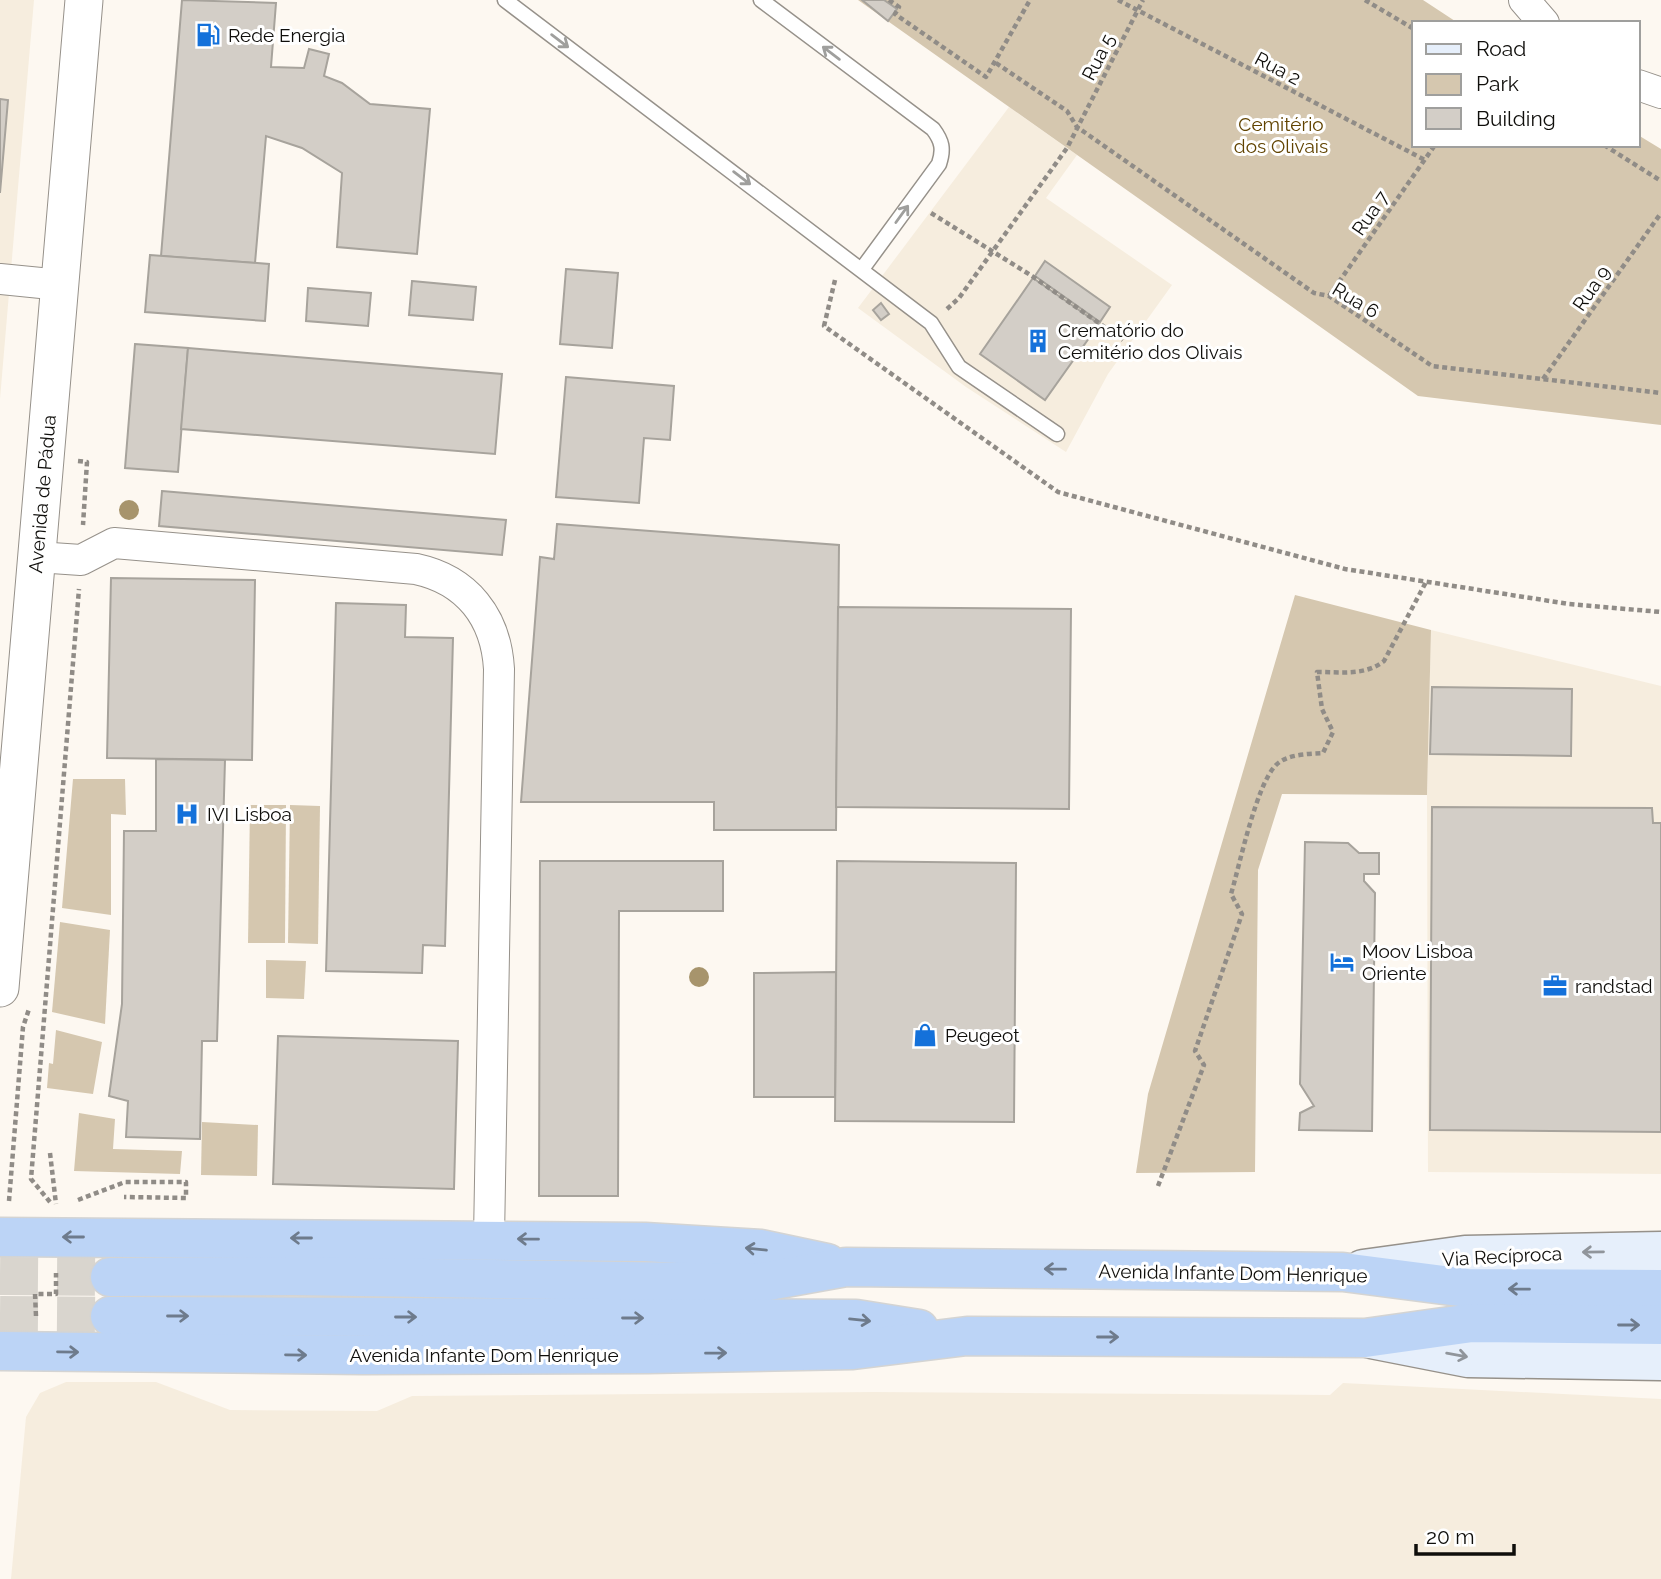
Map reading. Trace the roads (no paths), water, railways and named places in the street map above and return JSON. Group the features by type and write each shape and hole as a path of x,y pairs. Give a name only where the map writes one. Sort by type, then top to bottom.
{"highway":[{"name":"Avenida Infante Dom Henrique","path":"4,1222 52,1218 761,1248 846,1267"},
{"name":"Avenida Infante Dom Henrique","path":"110,1277 293,1276 757,1283 846,1267 1343,1272 1467,1288 1661,1289"},
{"name":"Avenida Infante Dom Henrique","path":"110,1316 856,1319 967,1336"},
{"name":"Avenida Infante Dom Henrique","path":"18,1352 363,1356 662,1354 853,1350 967,1336 1366,1338 1472,1323 1661,1325"}],"main road":[{"name":"Via Recíproca","path":"1343,1272 1465,1255 1661,1251"},
{"path":"1366,1338 1468,1358 1661,1361"}],"street":[{"name":"Avenida de Pádua","path":"0,988 85,0"},
{"path":"1524,0 1542,21"},
{"path":"1640,86 1661,93"},
{"path":"0,279 61,285"},
{"path":"37,557 82,560 114,543 416,569 432,572 457,584 486,616 496,641 499,669 489,1238"}],"lane":[{"path":"505,0 842,253 931,323 959,367 1057,434"},
{"path":"761,0 933,129 941,139 943,151 939,164 862,269"}],"tunnel":[{"path":"0,1276 110,1277"},
{"path":"0,1315 110,1316"}],"place":[{"name":"Rede Energia","path":"208,35"},
{"name":"Crematório do Cemitério dos Olivais","path":"1038,341"},
{"name":"IVI Lisboa","path":"187,814"},
{"name":"Moov Lisboa Oriente","path":"1342,962"},
{"name":"randstad","path":"1555,986"},
{"name":"Peugeot","path":"925,1035"}],"park label":[{"name":"Cemitério dos Olivais","path":"1281,135"}]}
